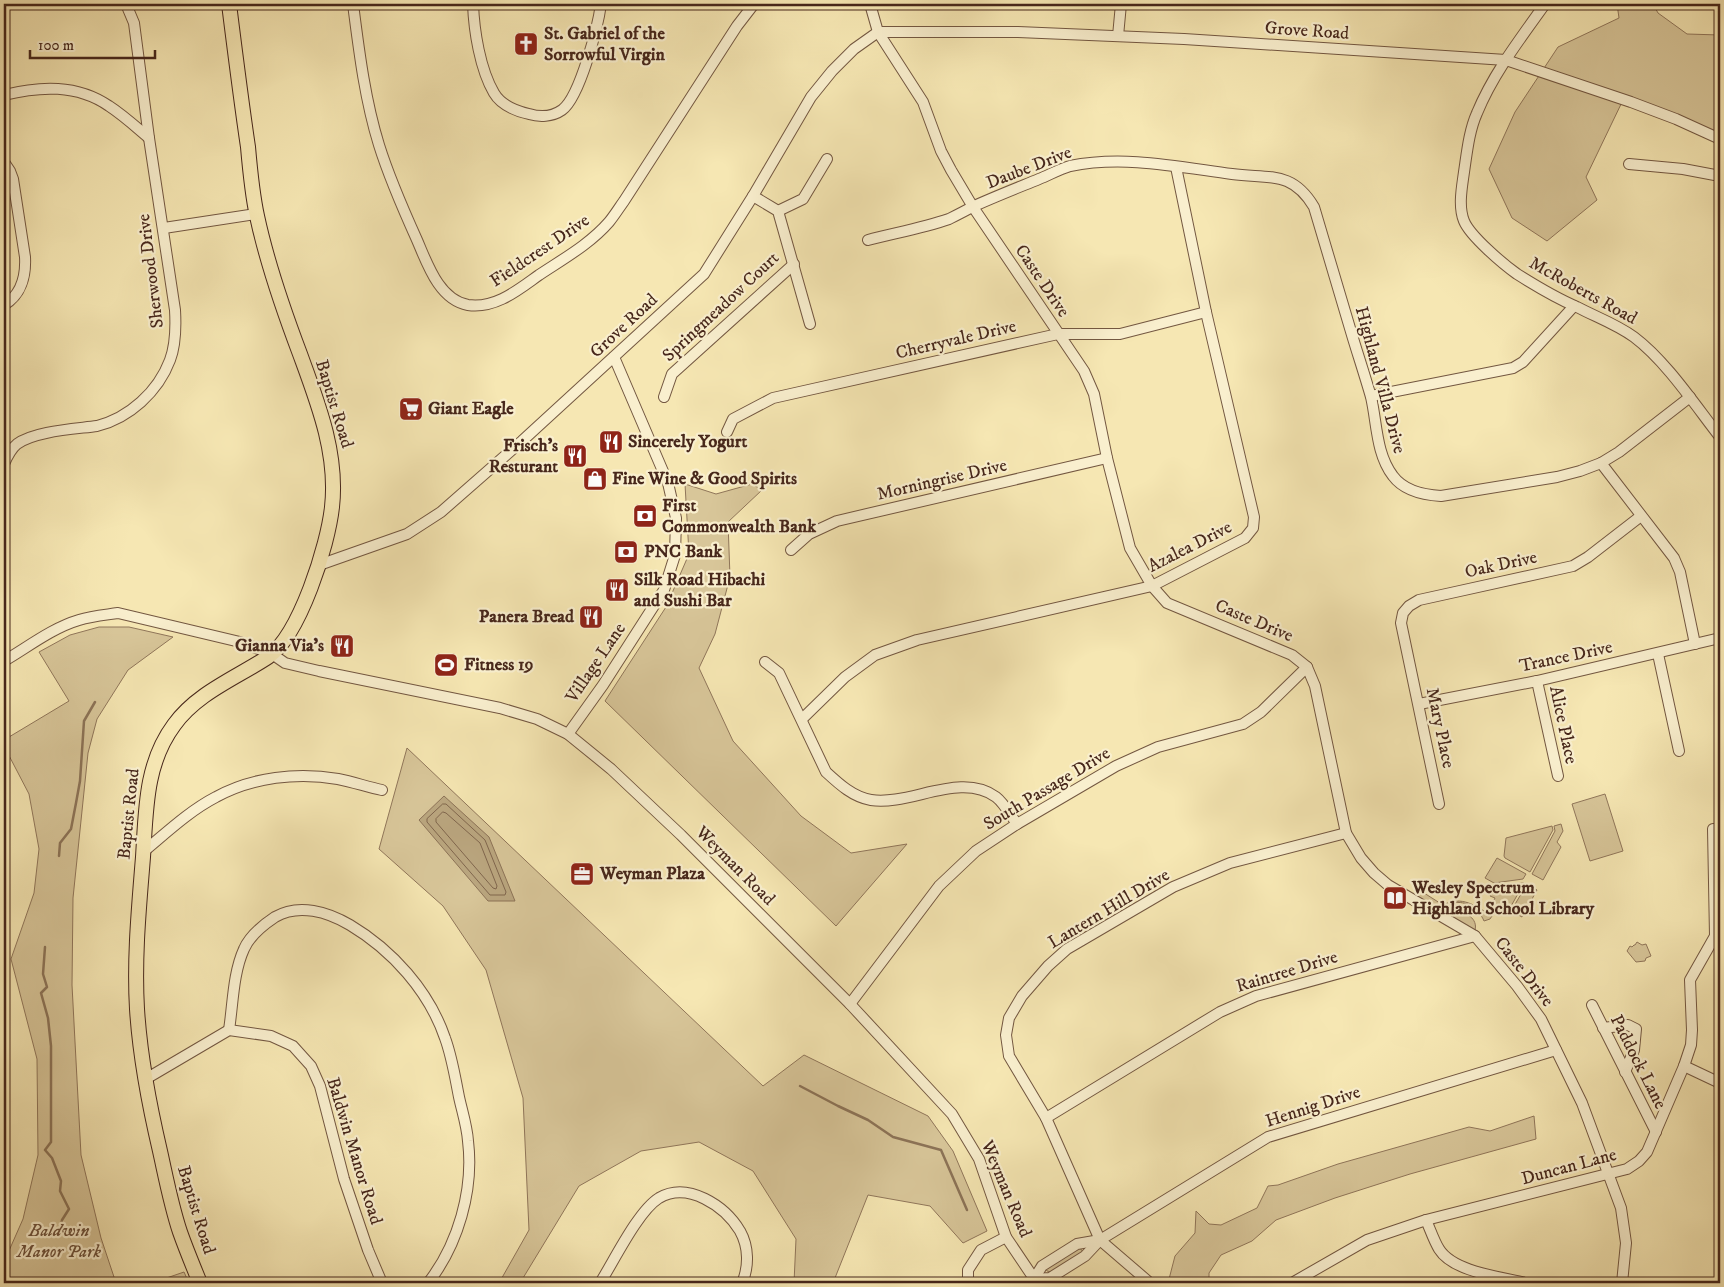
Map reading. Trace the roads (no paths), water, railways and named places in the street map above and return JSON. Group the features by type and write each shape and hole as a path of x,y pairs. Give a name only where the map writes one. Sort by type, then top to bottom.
{"main road":[{"name":"Baptist Road","path":"200,1283 170,1198 144,1080 137,1008 137,952 148,789 154,760 161,744 170,730 192,705 272,654 285,639 296,620 319,565 330,525 333,482 330,452 318,404 275,285 256,214 229,4"}],"street":[{"name":"Sherwood Drive","path":"4,464 9,453 17,444 29,438 108,423 137,406 153,390 165,372 170,359 176,328 176,310 149,138 134,23 126,4"},
{"name":"Fieldcrest Drive","path":"353,4 360,60 377,135 397,196 428,264 441,287 452,298 468,305 484,305 504,299 585,244 608,223 737,26 754,4"},
{"path":"473,4 474,20 484,68 494,93 503,103 518,111 536,116 551,115 562,110 570,101 592,45 599,21 601,4"},
{"name":"Caste Drive","path":"870,4 877,29 923,102 941,151 973,207 1084,371 1094,394 1107,458 1130,548 1152,586 1167,602 1292,655 1307,667 1315,686 1346,833 1361,858 1374,874 1388,885 1475,936 1541,1018 1582,1103 1610,1173 1621,1208 1626,1243 1622,1283"},
{"path":"1118,36 1121,4"},
{"name":"McRoberts Road","path":"1545,4 1506,60 1477,112 1462,183 1461,210 1463,216 1470,231 1515,272 1574,306 1618,327 1634,337 1649,350 1690,397 1720,437"},
{"name":"Grove Road","path":"319,565 407,534 441,512 704,274 812,97 837,65 877,29 1118,36 1506,60 1631,102 1676,119 1720,139"},
{"path":"4,95 50,88 68,89 110,106 149,138"},
{"path":"753,196 778,211 803,199 827,158"},
{"name":"Daube Drive","path":"868,240 950,218 1069,166 1107,161 1145,162 1236,175"},
{"path":"4,162 13,180 26,257 26,269 22,282 16,294 4,306"},
{"path":"1629,164 1683,169 1720,176"},
{"name":"Azalea Drive","path":"802,718 845,677 875,655 917,640 1152,586 1245,538 1253,528 1254,517 1206,312 1176,167"},
{"name":"Highland Villa Drive","path":"1236,175 1268,177 1287,181 1300,187 1314,207 1370,396 1382,453 1386,465 1394,477 1404,486 1419,492 1441,496 1557,477 1580,471 1602,463 1619,452 1690,397"},
{"name":"Springmeadow Court","path":"664,397 672,374 794,264 778,211"},
{"path":"164,228 256,214"},
{"path":"794,264 810,324"},
{"path":"1370,396 1514,368 1523,362 1574,306"},
{"name":"Cherryvale Drive","path":"727,432 732,419 774,398 1058,334 1120,334 1206,312"},
{"name":"Village Lane","path":"568,734 603,685 664,590 675,555 676,518 668,483 614,357"},
{"name":"Morningrise Drive","path":"791,550 809,534 837,521 1107,458"},
{"path":"1602,463 1674,558 1680,572 1695,644"},
{"name":"Oak Drive","path":"1408,658 1401,623 1403,613 1409,606 1419,600 1432,596 1573,566 1588,557 1641,516"},
{"name":"Weyman Road","path":"4,661 50,633 78,620 118,613 228,639 272,654 286,663 500,708 537,719 568,734 611,769 674,828 850,1004 952,1114 979,1159 1006,1237 1035,1281"},
{"name":"Trance Drive","path":"1419,704 1537,681 1720,638"},
{"path":"1658,654 1679,751"},
{"name":"Mary Place","path":"1408,658 1439,804"},
{"path":"764,662 779,673 826,772 838,784 852,793 871,800 893,801 958,787 978,788 996,797 1017,824"},
{"name":"South Passage Drive","path":"850,1004 939,886 976,851 1017,824 1116,766 1158,747 1243,724 1261,712 1307,667"},
{"name":"Alice Place","path":"1537,681 1558,776"},
{"path":"143,852 196,809 240,786 261,780 309,776 338,779 382,790"},
{"name":"Duncan Lane","path":"1292,1283 1367,1240 1426,1220 1627,1169 1640,1161 1647,1152 1656,1132 1691,1045 1690,980 1715,936 1713,829"},
{"name":"Lantern Hill Drive","path":"1150,1283 1100,1240 1046,1118 1009,1056 1006,1035 1009,1018 1022,996 1048,966 1067,949 1173,887 1230,863 1346,833"},
{"path":"144,1080 229,1030 239,964 244,947 268,921 294,910 318,912 338,918 362,932 384,950 414,980 437,1018 445,1038 468,1142 469,1170 466,1198 460,1221 442,1262 428,1283"},
{"name":"Raintree Drive","path":"1046,1118 1220,1012 1256,996 1475,936"},
{"name":"Paddock Lane","path":"1592,1006 1656,1132"},
{"path":"1603,1028 1628,1025 1636,1030 1634,1050 1625,1072"},
{"name":"Baldwin Manor Road","path":"229,1030 271,1036 293,1046 311,1066 320,1086 344,1179 368,1250 382,1283"},
{"name":"Hennig Drive","path":"1035,1281 1042,1266 1077,1244 1100,1240 1268,1137 1556,1050"},
{"path":"1684,1066 1720,1083"},
{"path":"600,1283 636,1223 647,1209 658,1199 682,1192 695,1195 710,1202 733,1221 741,1233 746,1248 747,1266 742,1283"},
{"path":"1426,1220 1440,1250 1451,1260 1465,1268 1526,1283"},
{"path":"968,1283 968,1270 981,1250 1006,1237"}],"water":[{"path":"444,796 489,837 515,901 488,901 419,820"}],"waterway":[{"path":"59,856 60,843 71,829 76,803 80,781 84,721 95,702"},
{"path":"45,947 43,974 47,987 41,993 48,1018 51,1046 51,1142 45,1150 52,1158 61,1181 60,1191 69,1209 62,1220 60,1233"},
{"path":"800,1086 868,1120 893,1137 941,1150 967,1210"}],"place":[{"name":"St. Gabriel of the Sorrowful Virgin","path":"526,44"},
{"name":"Giant Eagle","path":"411,409"},
{"name":"Sincerely Yogurt","path":"611,442"},
{"name":"Frisch's Resturant","path":"575,456"},
{"name":"Fine Wine & Good Spirits","path":"595,479"},
{"name":"First Commonwealth Bank","path":"645,516"},
{"name":"PNC Bank","path":"626,552"},
{"name":"Silk Road Hibachi and Sushi Bar","path":"617,590"},
{"name":"Panera Bread","path":"591,617"},
{"name":"Gianna Via's","path":"342,646"},
{"name":"Fitness 19","path":"446,665"},
{"name":"Weyman Plaza","path":"582,874"},
{"name":"Wesley Spectrum Highland School Library","path":"1395,898"}],"park label":[{"name":"Baldwin Manor Park","path":"59,1241"}]}
